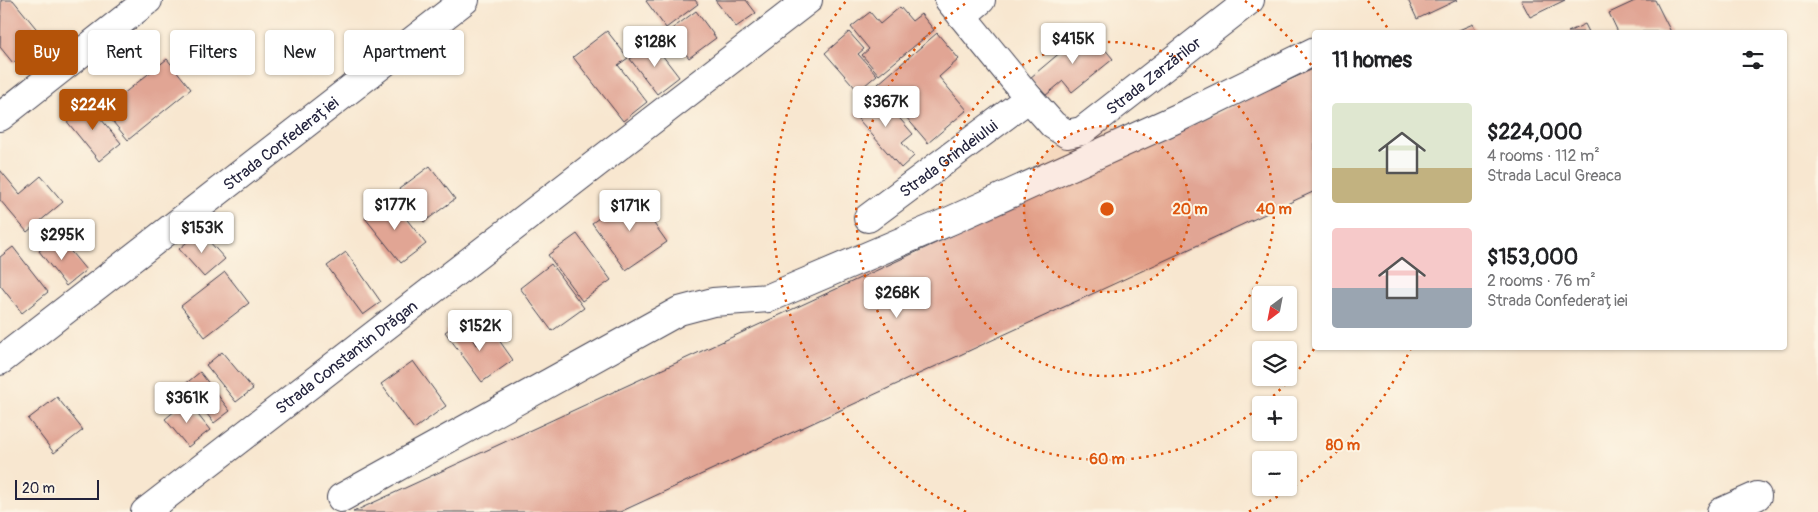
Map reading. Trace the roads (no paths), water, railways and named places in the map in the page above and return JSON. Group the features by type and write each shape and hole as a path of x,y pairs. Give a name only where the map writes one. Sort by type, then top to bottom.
{"street":[{"path":"0,117 148,0"},
{"name":"Strada Confederației","path":"0,361 466,0"},
{"name":"Strada Constantin Drăgan","path":"144,512 808,0"},
{"name":"Strada Zarzărilor","path":"1060,130 1082,131 1250,0"},
{"path":"964,5 1029,98 1060,130 1069,166"},
{"path":"341,498 679,310 713,302 769,298 952,220 1180,117 1312,52"},
{"name":"Strada Grindeiului","path":"868,218 1029,98"},
{"path":"1721,512 1757,496"}]}
